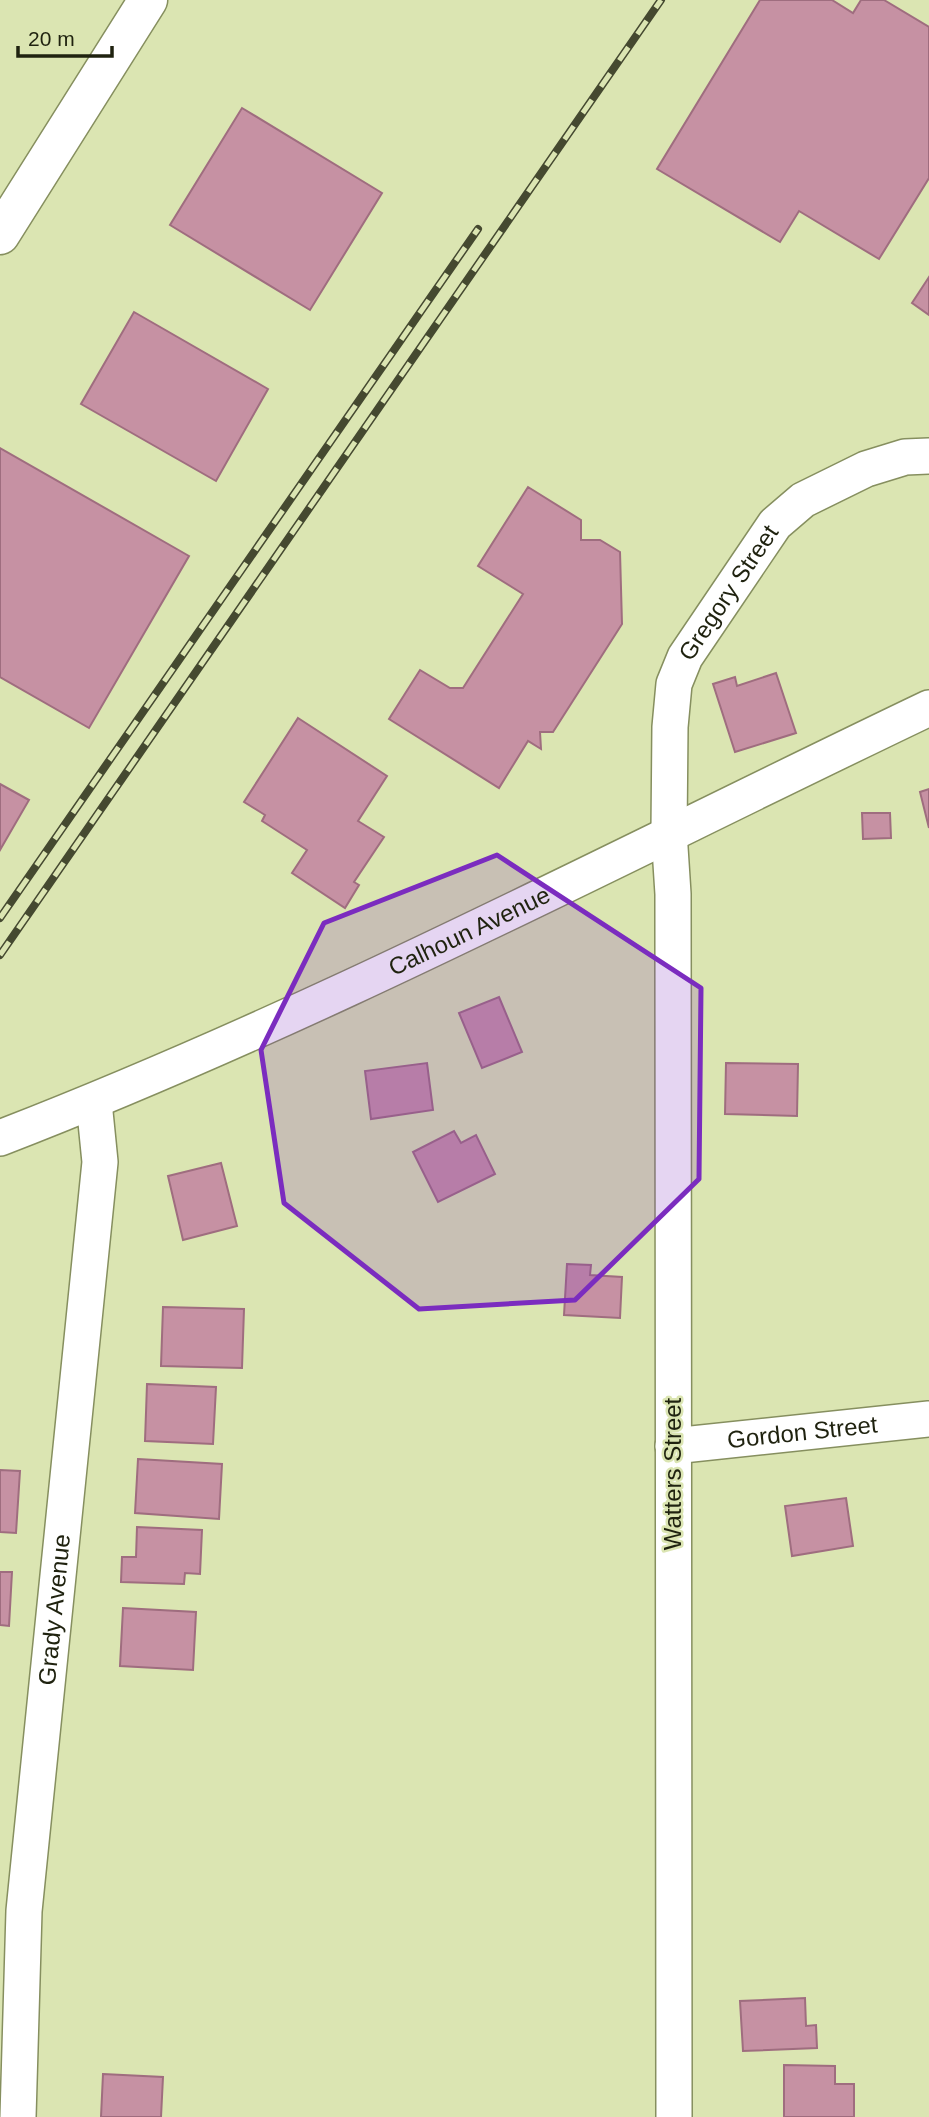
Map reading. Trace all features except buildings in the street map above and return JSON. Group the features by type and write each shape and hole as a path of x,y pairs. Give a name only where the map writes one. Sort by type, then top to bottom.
{"main road":[{"path":"3,224 148,0"}],"street":[{"name":"Gregory Street","path":"669,832 670,727 674,684 685,657 775,524 803,500 866,469 905,457 929,456"},
{"name":"Calhoun Avenue","path":"0,1138 94,1102 334,996 929,708"},
{"name":"Watters Street","path":"669,832 673,894 674,2117"},
{"name":"Grady Avenue","path":"18,2117 12,1910 100,1162 94,1102"},
{"name":"Gordon Street","path":"673,1446 929,1419"}],"highlighted area":[{"path":"497,855 701,988 699,1179 575,1300 419,1309 284,1203 261,1050 324,923"}],"railway":[{"path":"0,955 661,0"},
{"path":"0,918 478,229"}]}
